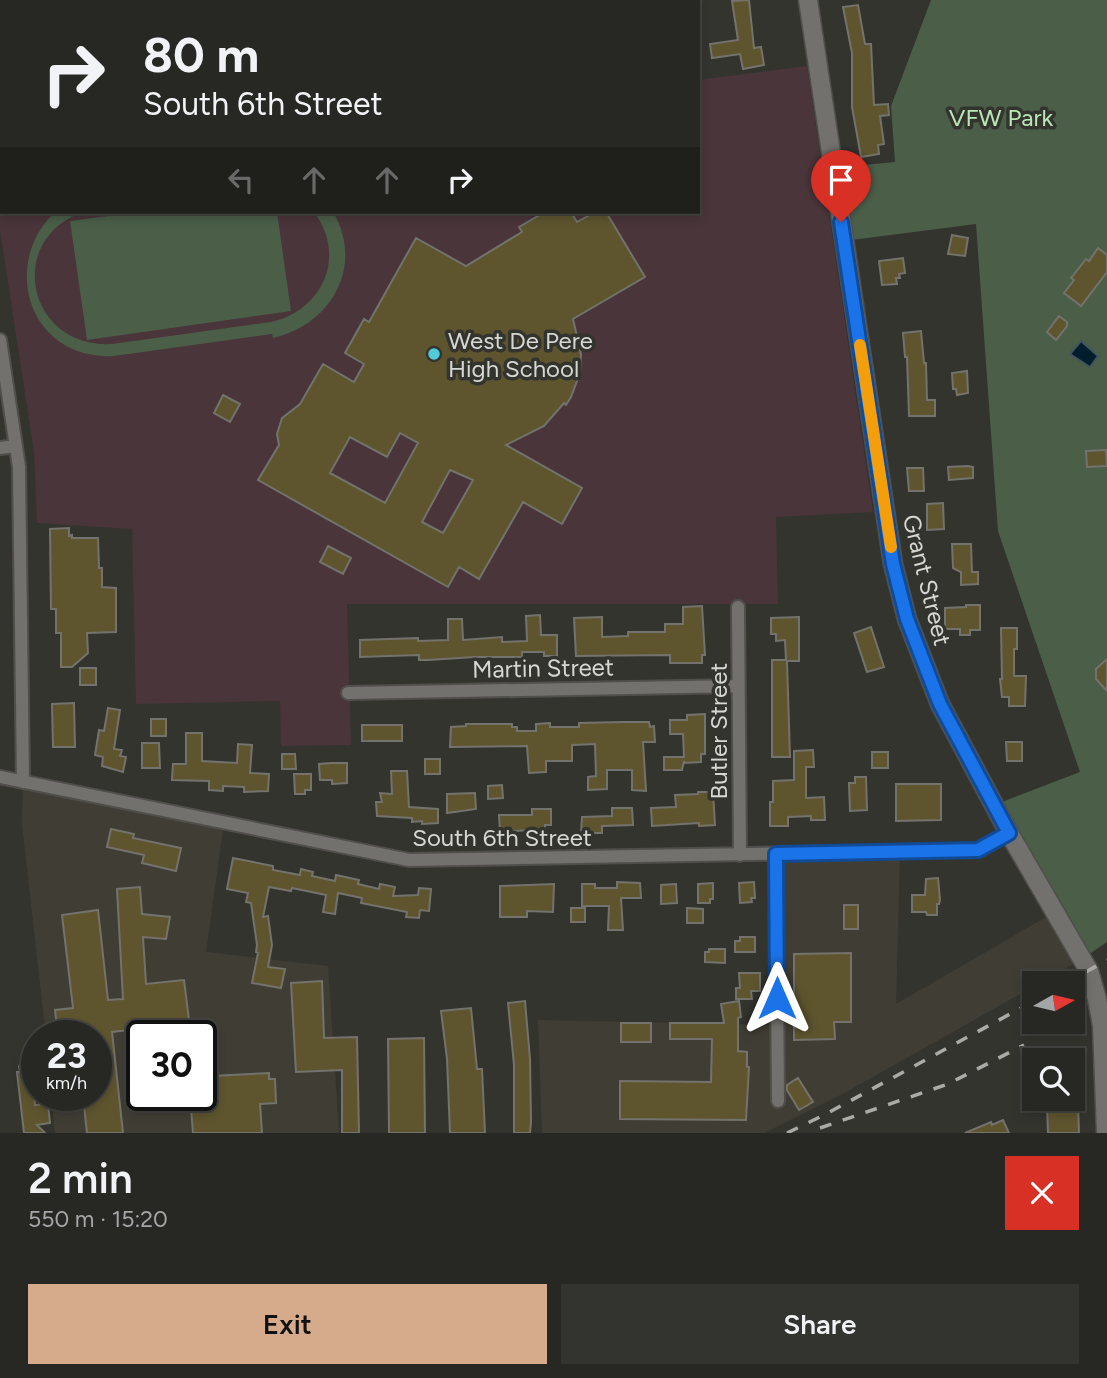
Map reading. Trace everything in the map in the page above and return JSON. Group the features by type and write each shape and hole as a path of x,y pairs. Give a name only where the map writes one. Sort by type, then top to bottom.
{"street":[{"name":"Grant Street","path":"808,0 893,564 907,619 940,704 1009,833 1088,971 1102,1026 1106,1133"},
{"path":"0,340 19,467 23,782"},
{"path":"0,448 16,446"},
{"name":"Butler Street","path":"738,607 740,855"},
{"name":"Martin Street","path":"348,692 738,686"},
{"name":"South 6th Street","path":"0,777 409,860 978,850 1009,833"},
{"path":"776,854 778,1101"}],"shaded area":[{"name":"West De Pere High School","path":"807,66 873,512 776,517 778,604 347,604 351,745 281,746 280,701 136,704 132,529 37,523 34,452 0,230 0,214 700,214 700,80"},
{"path":"23,782 224,822 206,952 328,966 339,1133 55,1133 53,1111 112,1111 112,1020 44,1020 22,824"},
{"path":"900,852 896,1004 1055,912 1082,959 1061,971 1022,971 1022,993 848,1091 764,1133 542,1133 538,1020 777,1025 776,854"}],"green space":[{"name":"VFW Park","path":"931,0 1107,0 1107,942 1082,959 994,805 1080,772 998,531 976,224 844,241 833,168 895,162 891,106"},
{"path":"79,214 58,226 42,245 35,267 36,290 45,312 61,329 83,341 112,344 271,322 289,316 316,294 329,263 329,246 324,229 315,214 334,214 342,232 345,253 343,272 337,290 326,307 294,331 273,338 272,334 114,356 86,354 62,344 45,328 33,308 27,285 28,261 36,237 52,215"},
{"path":"123,214 277,214 291,311 87,340 70,221"}],"water":[{"path":"1081,341 1098,356 1090,367 1070,354"}],"building":[{"path":"749,0 754,48 761,47 764,65 743,69 740,54 712,58 710,44 738,40 732,1"},
{"path":"858,5 865,44 871,44 874,105 888,104 889,115 880,116 884,144 878,145 879,154 861,157 852,107 852,53 843,7"},
{"path":"542,214 572,214 577,222 591,214 607,214 645,277 573,319 581,354 580,373 571,397 544,426 506,445 582,488 562,524 523,502 479,579 459,567 448,587 258,480 279,445 277,434 282,418 300,404 323,364 354,382 364,364 345,353 364,319 369,322 416,238 466,266 522,232 519,227","holes":["400,433 418,443 385,503 330,473 350,437 387,457","450,470 473,480 443,533 422,522"]},
{"path":"952,235 968,238 965,256 948,254"},
{"path":"1098,248 1107,255 1107,272 1081,306 1064,293 1074,280 1071,278"},
{"path":"903,258 905,273 896,278 897,284 882,285 879,261"},
{"path":"1059,316 1067,322 1067,326 1056,340 1047,332"},
{"path":"921,331 926,363 927,400 935,400 935,416 909,416 907,357 903,333"},
{"path":"967,371 968,393 957,395 956,389 953,389 952,373"},
{"path":"223,395 240,404 230,422 214,413"},
{"path":"1106,450 1107,466 1087,467 1086,451"},
{"path":"948,467 973,467 973,478 949,480"},
{"path":"907,468 923,468 924,491 909,491"},
{"path":"943,503 944,529 927,530 927,504"},
{"path":"69,528 69,536 72,535 72,538 98,538 102,587 116,588 116,632 87,633 88,653 72,667 61,667 61,633 56,633 56,609 51,609 50,529"},
{"path":"952,544 971,544 972,572 978,572 978,584 961,585 961,572 953,568"},
{"path":"328,546 351,558 343,574 320,562"},
{"path":"980,605 980,630 970,630 970,635 960,635 960,629 945,629 945,608"},
{"path":"702,606 705,655 702,655 702,663 670,663 670,655 576,656 574,618 602,617 602,637 628,636 628,632 665,632 665,624 683,624 683,607"},
{"path":"540,615 541,635 557,635 557,656 544,656 544,652 522,652 522,657 428,660 419,660 419,655 360,657 360,640 448,640 448,619 462,619 463,640 502,637 502,642 527,641 526,616"},
{"path":"799,617 799,661 787,661 790,757 772,757 772,660 786,660 785,640 776,641 776,634 771,634 771,618"},
{"path":"871,627 884,667 867,672 854,633"},
{"path":"1001,628 1017,628 1014,676 1026,676 1025,706 1009,706 1009,697 1002,697"},
{"path":"1107,659 1107,691 1096,679 1096,669"},
{"path":"80,668 96,668 96,685 80,685"},
{"path":"74,703 75,747 53,747 52,704"},
{"path":"108,708 120,710 114,749 122,750 120,756 126,757 123,772 102,766 103,757 95,755 99,730 104,731"},
{"path":"705,714 705,754 701,754 701,762 684,761 682,770 664,770 664,757 684,757 683,734 670,734 670,720 687,720 687,715"},
{"path":"151,719 166,719 166,736 151,736"},
{"path":"649,722 650,727 654,726 655,742 643,742 646,791 632,790 632,770 607,770 607,789 588,790 588,777 596,776 595,744 572,745 572,761 546,761 546,772 529,773 527,746 450,747 451,727 466,724 512,724 512,727 517,727 517,731 536,731 536,724 579,727 579,723"},
{"path":"362,725 402,725 402,741 362,741"},
{"path":"186,733 202,733 202,761 237,763 238,744 252,745 250,773 269,774 268,791 244,792 244,787 223,786 223,791 209,790 209,781 172,780 173,764 186,764"},
{"path":"1006,742 1022,742 1022,761 1007,761"},
{"path":"142,743 159,743 160,768 142,768"},
{"path":"813,750 814,767 806,767 806,798 824,797 825,820 811,820 811,816 788,817 788,826 770,826 773,781 794,780 794,751"},
{"path":"872,752 888,752 888,768 872,768"},
{"path":"282,754 295,754 296,769 282,769"},
{"path":"425,759 440,759 440,774 425,774"},
{"path":"347,763 347,783 332,784 332,780 320,780 319,764"},
{"path":"391,771 407,771 409,807 438,809 438,823 422,824 422,821 412,822 412,818 377,816 376,802 382,802 380,793 392,794"},
{"path":"294,774 311,774 311,790 305,790 305,794 295,794"},
{"path":"855,777 866,777 867,810 850,811 849,783 855,783"},
{"path":"896,784 941,784 941,820 896,821"},
{"path":"502,785 503,798 488,799 488,786"},
{"path":"713,792 715,825 699,826 699,823 652,826 651,808 676,807 675,795"},
{"path":"475,793 476,809 447,813 447,794"},
{"path":"612,808 632,808 633,825 602,826 602,833 581,833 582,817 612,816"},
{"path":"532,809 551,809 551,825 545,825 545,829 500,832 499,815 532,815"},
{"path":"111,829 134,834 133,838 181,848 176,871 142,863 144,855 107,847"},
{"path":"233,858 300,875 301,869 313,872 312,876 335,881 336,875 359,880 358,884 379,889 380,884 395,887 393,896 418,895 419,888 431,889 429,911 420,910 419,918 406,917 407,912 361,903 362,898 338,893 335,914 323,912 326,895 292,888 291,891 269,887 263,917 268,916 272,945 268,967 285,969 281,988 252,983 258,953 251,903 246,902 248,893 227,889"},
{"path":"938,878 940,900 937,904 937,915 912,912 912,895 925,895 926,879"},
{"path":"617,882 640,883 641,898 621,898 623,930 608,930 609,906 582,906 582,884 595,884 595,888 617,888"},
{"path":"754,882 755,898 751,898 752,902 740,903 739,883"},
{"path":"713,883 713,899 710,899 710,903 698,903 698,884"},
{"path":"554,884 553,912 527,911 527,917 500,917 500,886"},
{"path":"676,884 677,903 661,904 661,885"},
{"path":"140,887 142,914 170,917 166,939 143,937 146,984 184,980 189,1020 126,1020 126,1030 112,1032 112,1020 56,1020 55,1010 73,1008 62,915 98,910 108,1000 123,999 117,889"},
{"path":"844,905 858,905 858,929 844,929"},
{"path":"571,908 585,908 585,922 571,922"},
{"path":"687,908 703,909 703,923 687,923"},
{"path":"740,937 755,937 755,952 735,952 735,941 740,941"},
{"path":"709,949 725,949 725,963 705,962 705,952 709,952"},
{"path":"851,953 851,1022 834,1022 835,1039 794,1040 794,1005 791,1005 791,995 794,995 794,954"},
{"path":"739,973 760,973 760,991 751,991 752,999 736,999 736,988 740,988"},
{"path":"322,981 324,1038 357,1037 359,1133 342,1133 342,1070 296,1072 291,983"},
{"path":"525,1001 530,1059 531,1122 530,1133 514,1133 514,1065 508,1003"},
{"path":"739,1001 741,1017 738,1018 738,1051 747,1052 749,1067 746,1120 620,1119 620,1081 711,1082 712,1039 670,1039 670,1023 724,1023 721,1004"},
{"path":"471,1008 477,1069 482,1069 485,1133 450,1133 447,1059 441,1011"},
{"path":"621,1023 651,1023 651,1042 621,1042"},
{"path":"112,1032 123,1133 87,1133 85,1111 112,1111"},
{"path":"424,1038 425,1133 389,1133 388,1039"},
{"path":"21,1066 21,1107 17,1072 20,1072"},
{"path":"269,1073 269,1079 275,1079 276,1103 260,1104 262,1133 193,1133 191,1111 217,1111 217,1076"},
{"path":"798,1078 813,1102 799,1110 787,1090 787,1085"},
{"path":"21,1111 49,1111 50,1123 37,1125 45,1133 24,1133"},
{"path":"1047,1111 1078,1111 1079,1133 1048,1133"},
{"path":"1003,1120 1009,1133 965,1133 991,1122 992,1125"}],"railway":[{"path":"1085,973 1107,960"},
{"path":"787,1133 1022,1008"},
{"path":"820,1128 948,1084 1024,1045"}],"slow traffic":[{"path":"860,345 891,547"}],"place":[{"name":"West De Pere High School","path":"434,354"}],"route":[{"path":"777,998 776,854 978,850 1009,833 940,704 907,619 893,564 841,222"}]}
